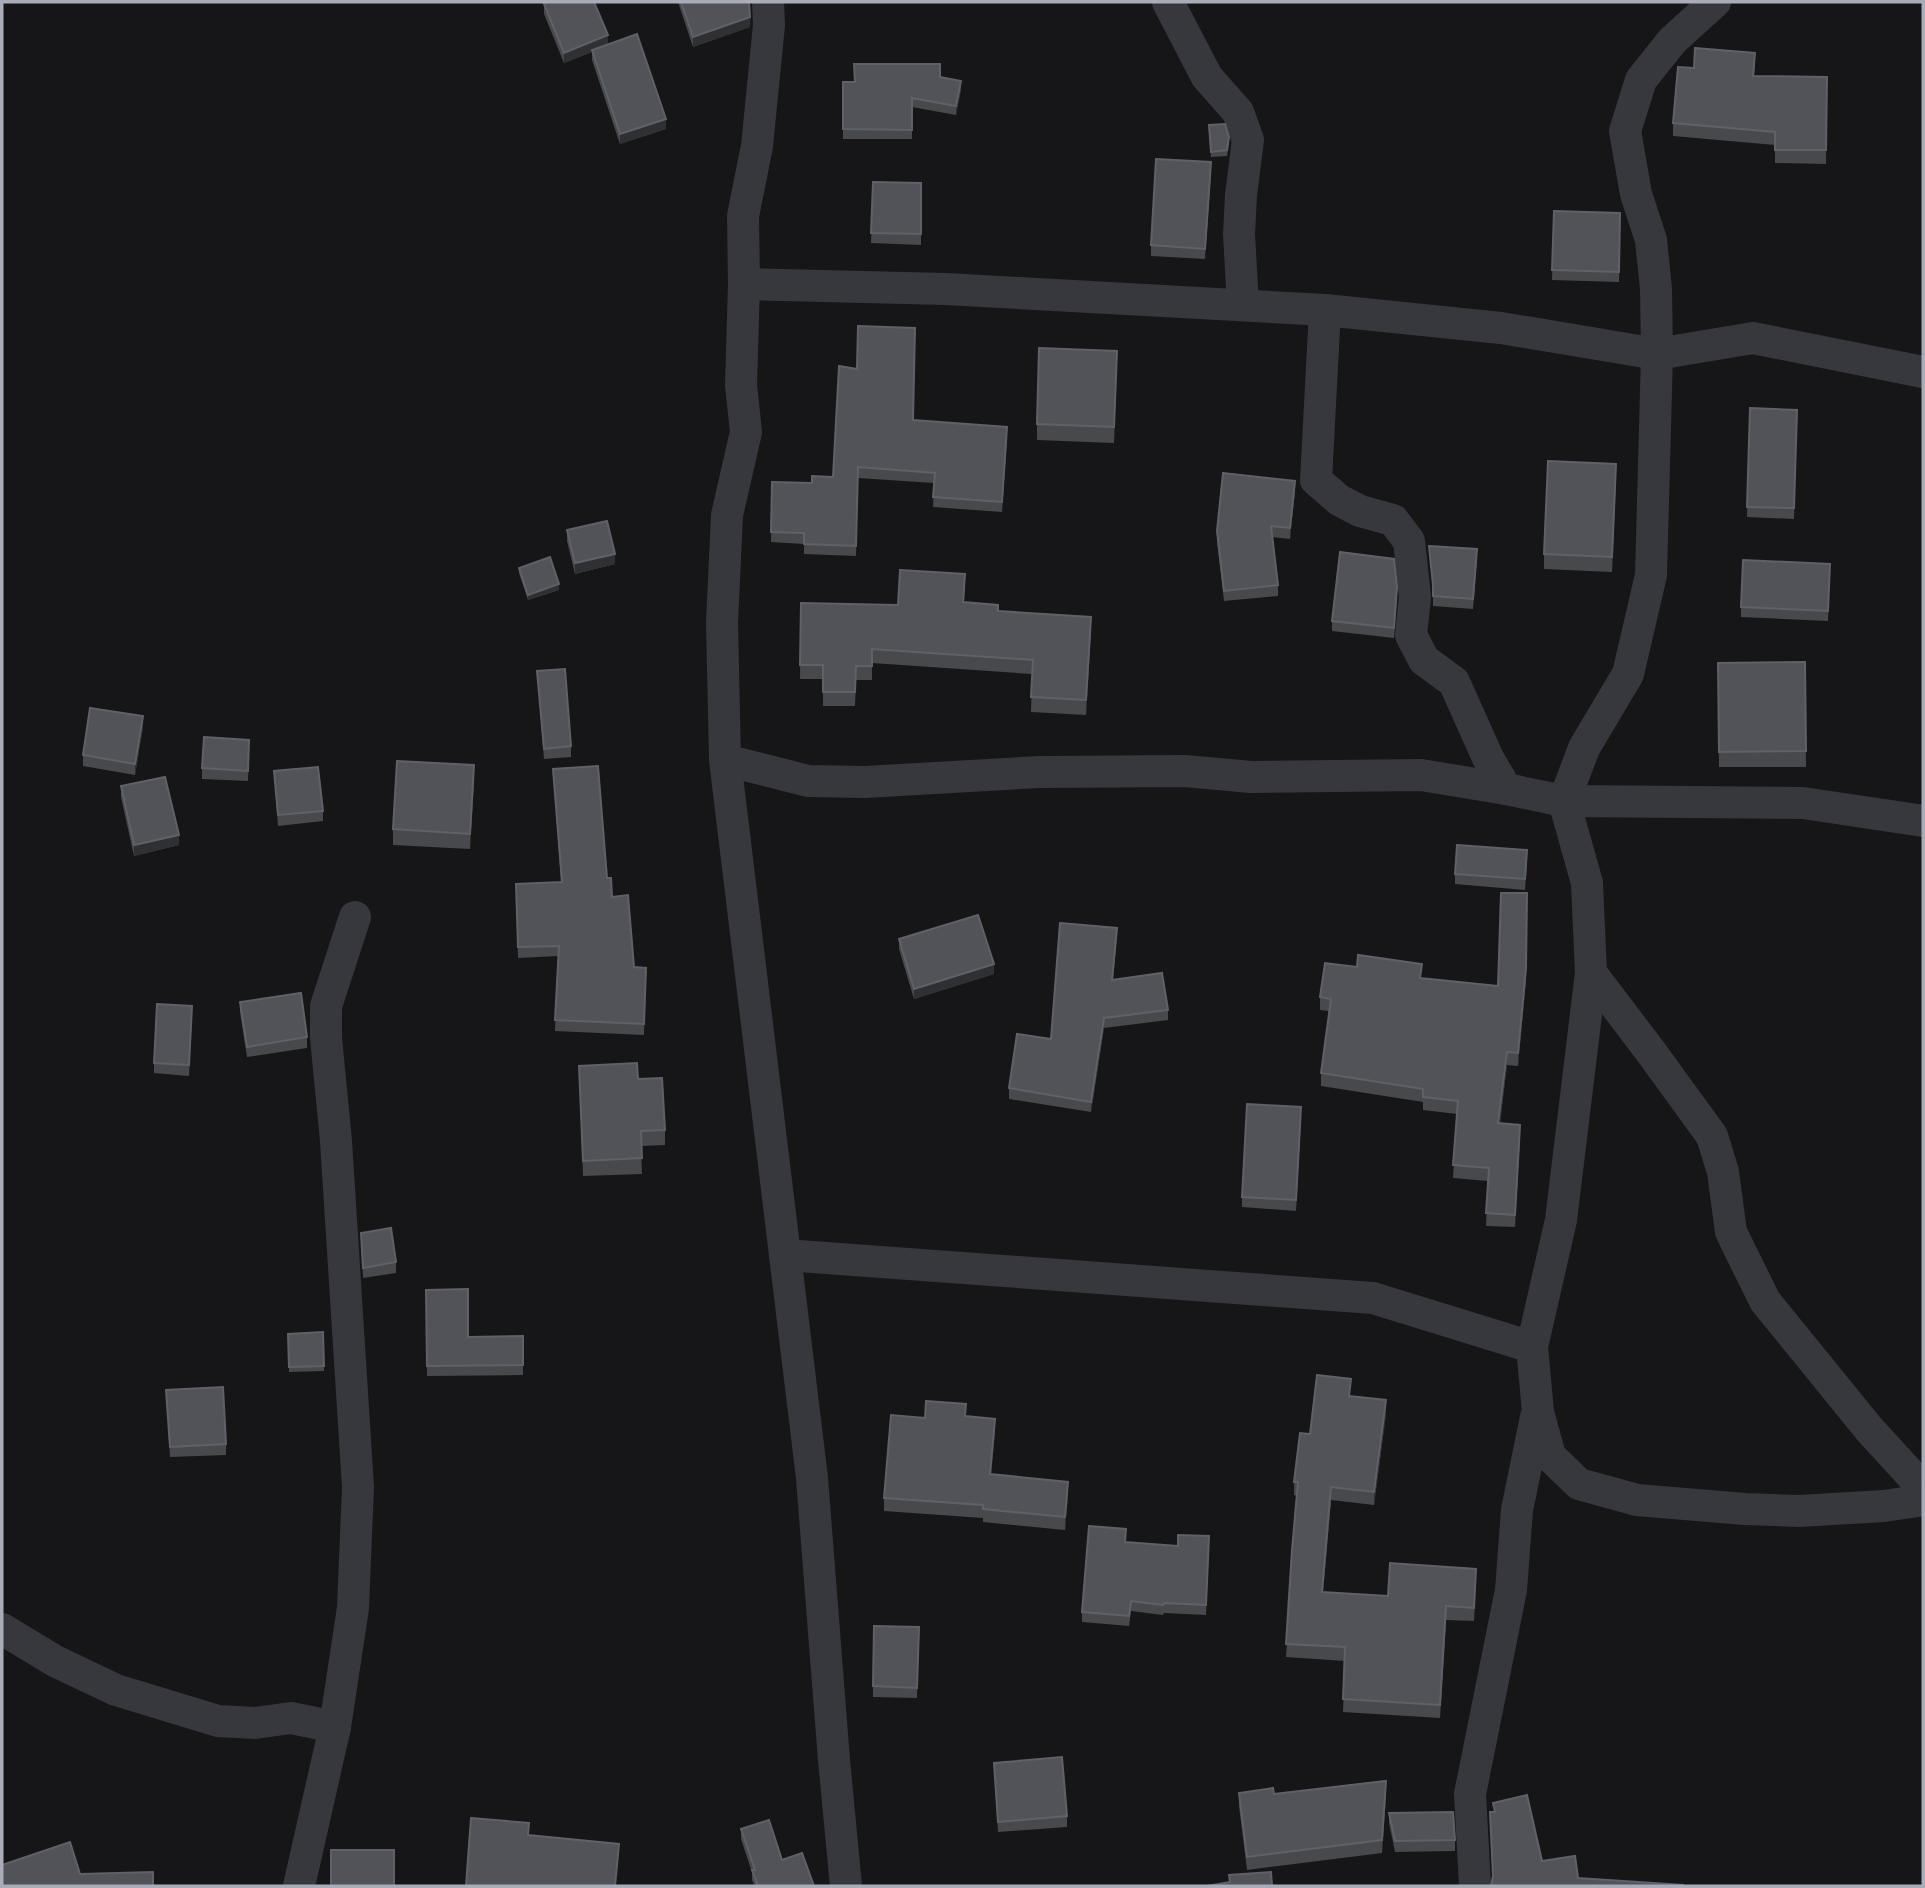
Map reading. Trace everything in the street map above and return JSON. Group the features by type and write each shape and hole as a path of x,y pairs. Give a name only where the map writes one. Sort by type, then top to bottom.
{"street":[{"path":"768,2 769,25 757,146 743,216 741,385 746,432 727,515 722,623 725,760 812,1478 846,1886"},
{"path":"1168,2 1207,77 1238,112 1248,140 1239,234 1243,305"},
{"path":"1715,2 1672,41 1641,80 1625,131 1636,194 1651,240 1656,289 1657,354 1651,575 1628,674 1584,748 1564,801 1587,883 1591,973 1561,1220 1532,1346 1538,1412 1550,1455 1579,1484 1637,1500 1745,1509 1799,1510 1884,1506 1923,1500"},
{"path":"744,284 946,289 1325,310 1501,328 1657,354 1753,338 1923,372"},
{"path":"1325,310 1316,480 1339,500 1360,511 1393,520 1409,541 1415,597 1411,635 1424,660 1454,682 1488,758 1506,789"},
{"path":"725,760 808,781 865,782 1039,772 1185,771 1251,776 1421,775 1564,801 1803,803 1923,821"},
{"path":"299,1886 335,1727 353,1608 358,1488 336,1142 326,1038 326,1006 355,917"},
{"path":"1591,973 1712,1136 1723,1172 1731,1232 1765,1301 1869,1429 1923,1488"},
{"path":"785,1255 1373,1297 1532,1346"},
{"path":"1475,1886 1470,1794 1511,1590 1517,1510 1538,1412"},
{"path":"2,1629 55,1661 116,1690 218,1721 255,1723 290,1718 335,1727"}],"building":[{"path":"594,2 608,35 564,53 544,4"},
{"path":"681,2 749,2 750,17 693,37"},
{"path":"637,34 666,119 620,134 592,50"},
{"path":"1695,48 1755,53 1753,76 1827,77 1826,150 1775,150 1775,132 1673,123 1678,67 1694,68"},
{"path":"854,64 940,64 940,77 961,81 956,106 912,98 912,130 843,129 843,82 855,82"},
{"path":"1225,124 1229,137 1227,150 1211,152 1209,125"},
{"path":"1156,159 1211,162 1205,249 1151,245"},
{"path":"873,182 921,183 921,234 871,233"},
{"path":"1554,211 1620,213 1619,272 1552,270"},
{"path":"858,326 915,328 913,420 1007,427 1002,502 933,497 935,473 858,467 856,546 804,544 804,533 771,532 772,482 812,483 812,476 833,477 839,366 857,369"},
{"path":"1039,348 1117,351 1114,427 1037,424"},
{"path":"1750,408 1797,410 1794,508 1747,507"},
{"path":"1548,461 1616,464 1612,557 1544,554"},
{"path":"1223,473 1295,481 1290,528 1271,526 1278,585 1224,591 1217,531"},
{"path":"607,521 615,554 575,563 567,530"},
{"path":"1429,546 1477,549 1473,599 1433,596"},
{"path":"1340,552 1394,559 1397,587 1394,628 1332,621"},
{"path":"550,557 559,584 528,595 519,568"},
{"path":"1743,560 1830,564 1828,611 1741,607"},
{"path":"900,570 965,574 963,602 998,605 998,611 1091,617 1086,700 1031,697 1033,660 872,649 872,666 856,666 855,692 823,692 823,665 800,665 801,603 898,605"},
{"path":"1805,662 1806,751 1719,752 1718,663"},
{"path":"565,669 571,746 544,749 537,671"},
{"path":"90,708 143,716 135,764 83,755"},
{"path":"204,737 249,740 248,771 202,768"},
{"path":"397,761 474,765 470,834 393,829"},
{"path":"598,766 607,878 611,878 612,897 628,895 634,967 646,968 644,1024 555,1020 559,946 518,947 516,884 562,882 553,769"},
{"path":"318,767 323,811 278,815 274,771"},
{"path":"165,777 179,835 134,845 121,786"},
{"path":"1457,845 1527,850 1525,879 1455,874"},
{"path":"1501,893 1527,893 1526,968 1518,1053 1507,1052 1498,1123 1520,1125 1515,1215 1486,1213 1489,1168 1453,1165 1458,1101 1423,1097 1423,1089 1321,1073 1331,999 1320,997 1325,963 1357,967 1358,955 1422,964 1420,978 1498,986"},
{"path":"978,915 994,964 914,989 899,939"},
{"path":"1060,923 1117,928 1112,980 1162,973 1168,1010 1104,1018 1091,1102 1009,1088 1017,1034 1051,1039"},
{"path":"301,993 307,1037 247,1047 240,1002"},
{"path":"157,1004 192,1006 189,1065 154,1063"},
{"path":"637,1063 638,1079 662,1078 665,1130 641,1131 642,1158 583,1161 579,1066"},
{"path":"1247,1104 1301,1107 1296,1200 1242,1197"},
{"path":"391,1228 396,1262 363,1268 361,1233"},
{"path":"468,1289 468,1337 523,1336 523,1365 427,1366 426,1290"},
{"path":"323,1332 324,1366 289,1367 288,1334"},
{"path":"1317,1375 1351,1379 1349,1396 1386,1400 1374,1492 1331,1487 1322,1592 1388,1596 1390,1563 1476,1569 1474,1608 1446,1606 1440,1705 1343,1699 1345,1647 1286,1644 1298,1482 1294,1482 1300,1433 1310,1434"},
{"path":"223,1387 226,1444 170,1447 166,1390"},
{"path":"926,1401 966,1404 965,1416 995,1419 990,1474 1068,1482 1065,1517 983,1509 983,1505 884,1498 891,1415 925,1418"},
{"path":"1089,1526 1126,1529 1125,1542 1178,1546 1178,1535 1209,1536 1206,1605 1163,1605 1131,1601 1129,1616 1082,1612"},
{"path":"874,1626 919,1627 917,1688 873,1686"},
{"path":"1062,1757 1067,1816 998,1822 994,1763"},
{"path":"1386,1781 1382,1840 1247,1857 1239,1793 1273,1788 1274,1794"},
{"path":"1527,1795 1542,1861 1575,1856 1578,1878 1683,1886 1491,1886 1493,1876 1490,1812 1495,1812 1493,1803"},
{"path":"1453,1812 1455,1840 1395,1841 1389,1813"},
{"path":"471,1818 529,1823 528,1835 619,1844 615,1886 466,1886"},
{"path":"769,1820 782,1860 802,1853 814,1886 758,1886 741,1829"},
{"path":"70,1842 80,1874 153,1872 153,1886 2,1886 2,1865"},
{"path":"331,1850 394,1850 394,1886 331,1886"},
{"path":"1271,1872 1272,1886 1207,1886 1230,1882 1229,1875"}]}
